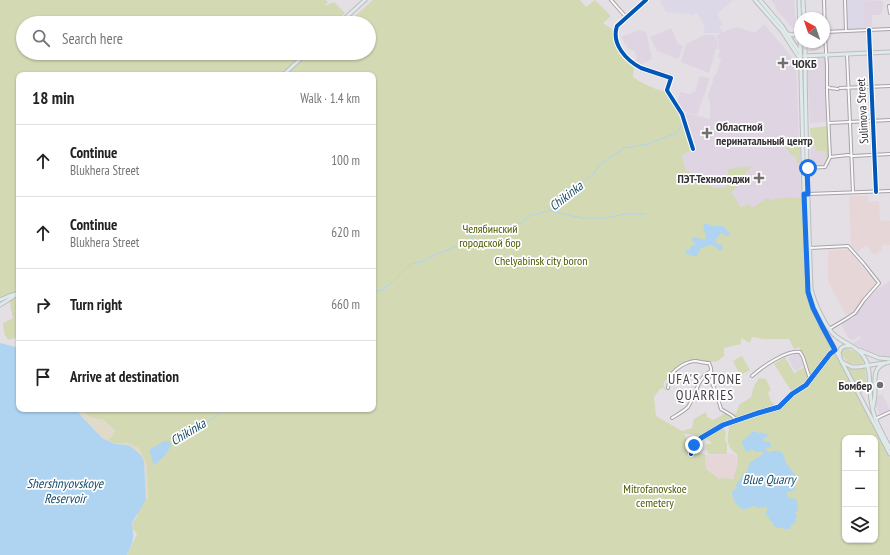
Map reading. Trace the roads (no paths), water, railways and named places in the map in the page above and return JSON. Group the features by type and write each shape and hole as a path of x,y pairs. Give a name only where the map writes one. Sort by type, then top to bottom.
{"main road":[{"path":"348,16 366,0"},
{"path":"755,0 782,31 802,61"},
{"path":"760,0 782,26 800,53 804,56 890,52"},
{"path":"799,0 799,12"},
{"path":"803,0 804,12"},
{"path":"787,33 789,35 794,34"},
{"path":"800,48 802,61 807,168 806,194 813,296 829,329 835,336 857,349 879,358 890,359"},
{"path":"805,48 802,61 808,292 813,308 822,326 890,454"},
{"path":"286,72 300,60"},
{"path":"0,300 16,294"},
{"path":"1,304 16,295"},
{"path":"0,308 1,304 9,296"},
{"path":"840,358 839,353 841,348 845,346 852,346"},
{"path":"857,349 865,357 868,365 875,419 890,448"},
{"path":"842,362 852,367 889,362"},
{"path":"873,411 875,398 875,374 879,367 889,362"},
{"path":"856,388 861,390 870,385"}],"street":[{"path":"611,0 626,17"},
{"path":"646,0 617,26 615,30 615,38 620,49 636,66 671,78 667,90 682,114 693,149"},
{"path":"824,0 824,12"},
{"path":"845,0 846,31"},
{"path":"889,6 890,13"},
{"path":"830,32 890,29"},
{"name":"Sulimova Street","path":"869,30 876,192"},
{"path":"807,168 825,167 830,157 827,55 825,48"},
{"path":"847,54 853,192"},
{"path":"828,87 849,88 890,86"},
{"path":"829,123 890,120"},
{"path":"830,157 890,154"},
{"path":"806,194 890,191"},
{"path":"810,248 848,246 879,283 855,313 829,329"},
{"path":"691,454 696,442 723,425 779,407 792,394 806,385 830,354 835,350"},
{"path":"752,376 758,370 786,355 800,352 811,378"},
{"path":"668,388 672,374 685,363 696,361 701,363 709,363 711,368 712,383 721,409 736,420"},
{"path":"672,418 688,407 702,379 708,372 711,371"},
{"path":"875,419 890,412"}],"water":[{"path":"705,223 713,226 723,226 730,234 727,236 721,233 716,239 716,243 722,245 723,249 719,250 713,245 708,245 700,249 697,256 688,254 685,250 690,250 691,246 696,244 691,239 695,237 704,240 706,238 703,226"},
{"name":"Shershnyovskoye Reservoir","path":"0,343 16,347 16,412 78,412 102,438 115,444 130,446 141,455 144,461 146,500 134,518 132,525 133,539 127,555 0,555"},
{"name":"Blue Quarry","path":"752,432 757,432 758,434 760,432 768,435 769,436 763,440 765,442 770,442 771,447 766,448 766,450 769,452 781,452 784,456 786,464 796,475 796,482 794,484 796,489 793,490 793,492 789,491 785,494 787,494 789,498 796,499 797,502 798,511 795,514 797,515 795,518 796,521 789,529 775,527 765,513 767,508 753,506 744,510 737,505 733,498 732,492 738,488 736,487 737,484 748,469 749,464 764,453 762,451 755,452 754,450 746,452 741,442"},
{"path":"164,441 170,442 171,445 164,456 154,465 149,450"}],"waterway":[{"name":"Chikinka","path":"440,253 467,243 476,234 490,229 521,223 531,215 550,211 593,174 601,164 624,148 648,144 677,133 682,124"},
{"path":"551,211 582,218 606,218 625,214 645,214"},
{"name":"Chikinka","path":"391,283 410,264 421,262 439,253"},
{"name":"Chikinka","path":"376,291 383,290 389,284"},
{"name":"Chikinka","path":"170,442 176,436 183,436 221,412"}],"tram line":[{"path":"801,0 802,12"},
{"path":"803,48 809,50 819,48"}],"place":[{"name":"ЧОКБ","path":"783,63"},
{"name":"Областной перинатальный центр","path":"707,133"},
{"name":"ПЭТ-Технолоджи","path":"759,178"},
{"name":"Бомбер","path":"880,385"}],"district":[{"name":"UFA'S STONE QUARRIES","path":"705,388"}],"park label":[{"name":"Челябинский городской бор","path":"490,235"},
{"name":"Chelyabinsk city boron","path":"541,260"},
{"name":"Mitrofanovskoe cemetery","path":"655,495"}]}
